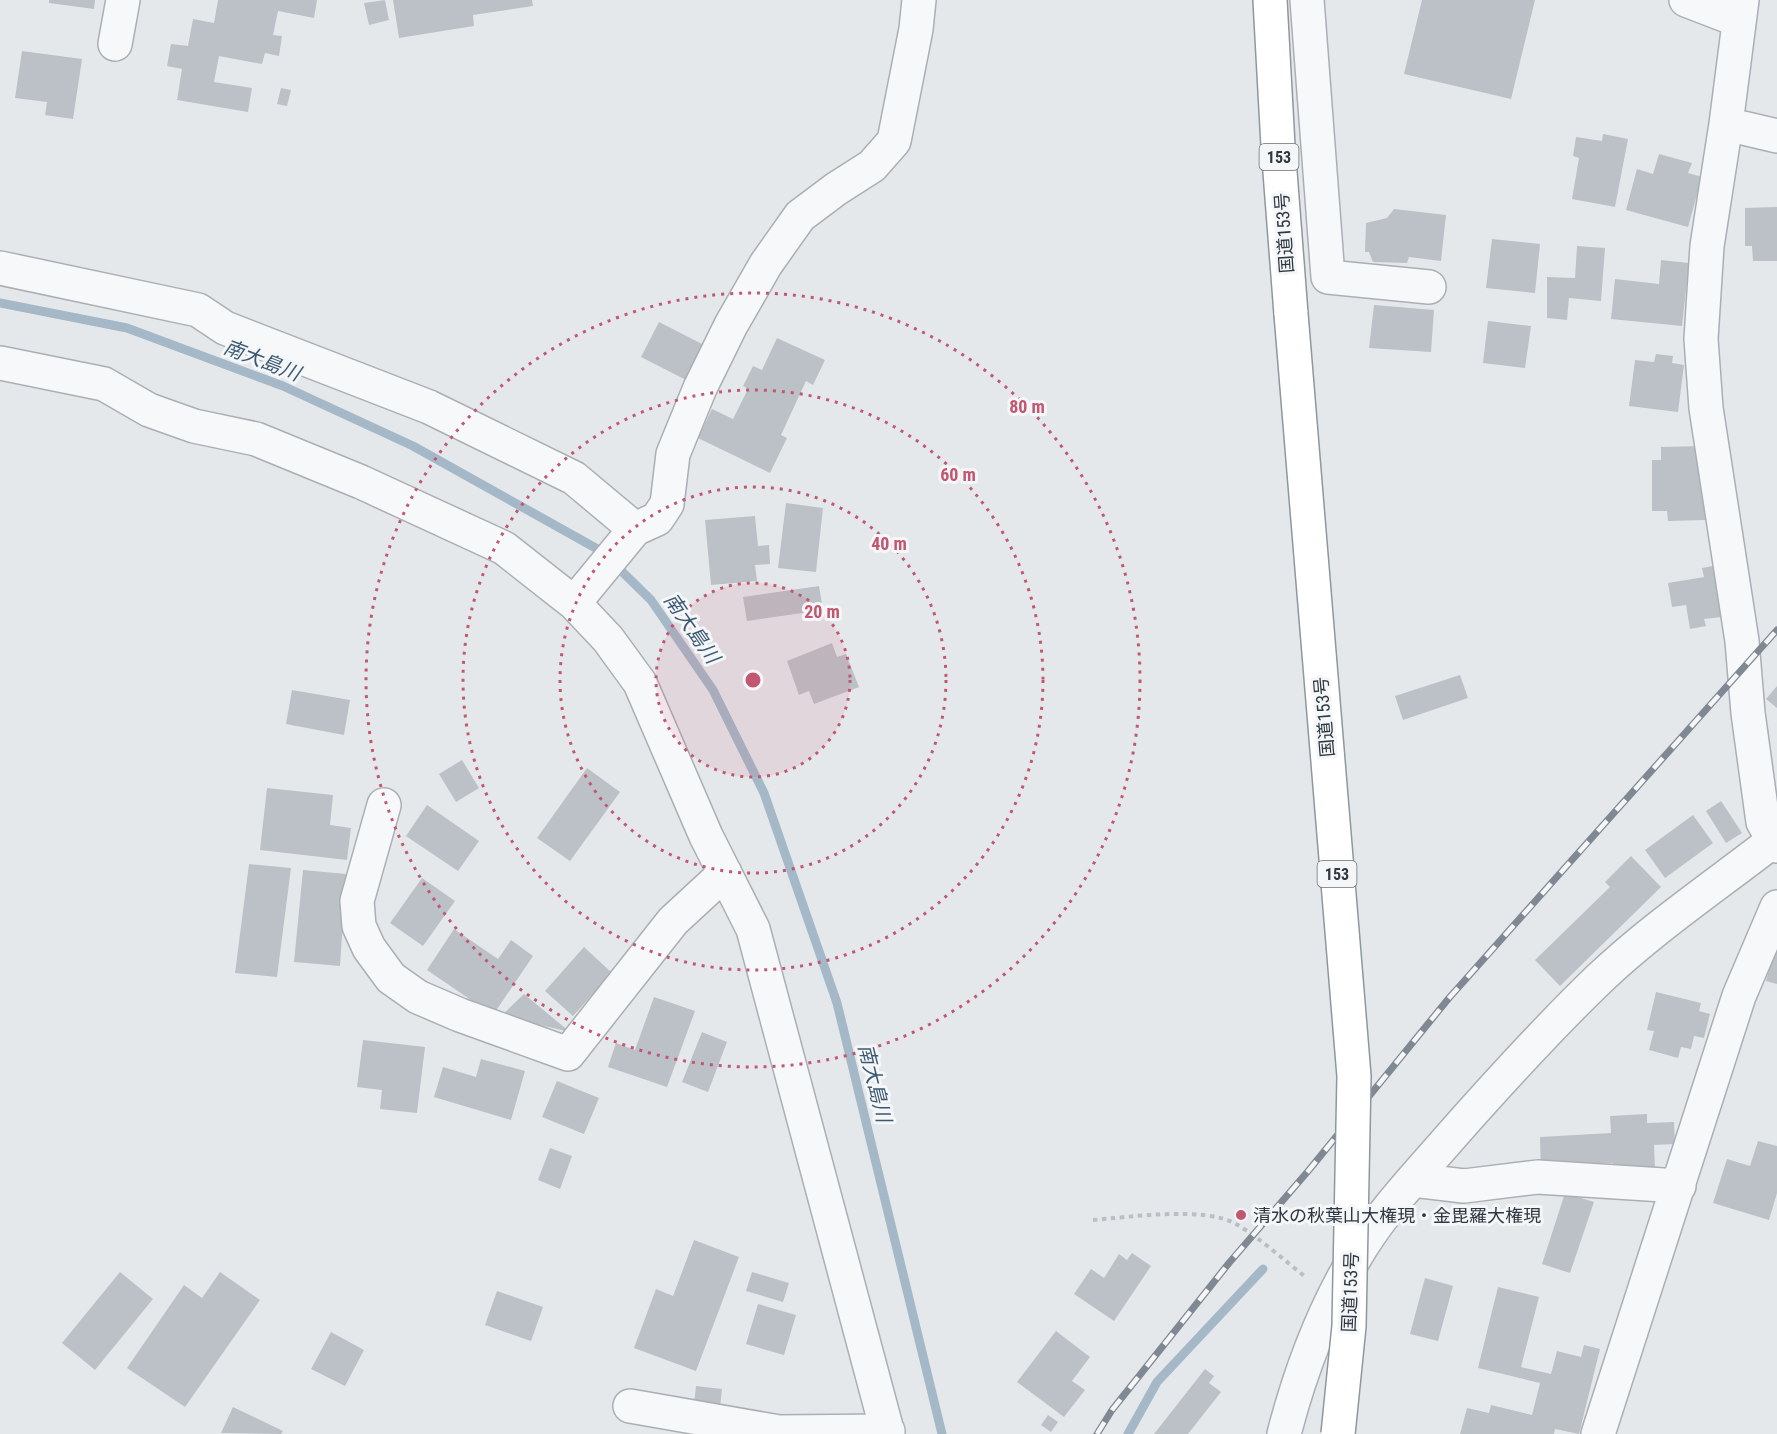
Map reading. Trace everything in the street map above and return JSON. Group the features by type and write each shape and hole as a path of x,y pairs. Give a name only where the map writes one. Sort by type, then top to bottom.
{"highway":[{"name":"国道153号","path":"1270,0 1290,314 1354,1076 1349,1326 1338,1434"}],"street":[{"path":"115,44 123,0"},
{"path":"579,596 627,539 657,519 667,504 673,454 700,388 731,325 766,264 800,216 872,166 894,141 916,29 919,0"},
{"path":"1307,0 1328,277 1429,287"},
{"path":"1284,1434 1296,1387 1314,1337 1362,1246 1413,1180 1495,1086 1600,978 1658,929 1776,841 1763,822 1748,712 1742,641 1706,408 1701,339 1707,246 1726,124 1740,10 1686,0"},
{"path":"1726,124 1777,136"},
{"path":"0,268 198,310 225,328 429,407 574,478 627,539"},
{"path":"0,363 104,384 149,410 194,426 256,439 361,482 504,548 579,596 640,683 725,873 753,929 888,1433 779,1432 630,1406"},
{"path":"384,805 357,901 359,926 369,948 391,978 428,1002 568,1054 673,921 725,873"},
{"path":"1598,1434 1739,996 1777,907"},
{"path":"1413,1180 1464,1186 1538,1177 1679,1186"}],"path":[{"path":"1093,1220 1158,1215 1207,1216 1235,1223 1315,1284"}],"building":[{"path":"49,0 95,0 94,9 49,3"},
{"path":"218,0 317,0 314,18 278,11 273,35 282,36 279,56 265,53 262,64 219,56 214,82 252,88 248,112 177,100 182,69 167,66 171,44 188,46 193,19 214,23"},
{"path":"385,0 389,20 369,25 364,3"},
{"path":"393,0 532,0 533,6 473,15 474,26 399,38"},
{"path":"1422,0 1535,0 1511,99 1404,74"},
{"path":"22,51 82,59 73,119 45,115 47,102 15,98"},
{"path":"281,88 291,90 287,106 277,104"},
{"path":"1603,134 1628,139 1615,207 1572,199 1579,158 1573,156 1576,137 1602,141"},
{"path":"1659,154 1692,163 1688,173 1702,177 1688,227 1626,210 1637,169 1653,174"},
{"path":"1777,207 1777,261 1753,261 1752,246 1745,246 1745,208"},
{"path":"1394,209 1446,215 1441,261 1409,257 1407,263 1373,262 1369,252 1365,252 1366,223 1387,218"},
{"path":"1492,239 1540,244 1535,293 1486,288"},
{"path":"1577,246 1605,248 1601,301 1569,298 1567,320 1547,318 1547,277 1575,278"},
{"path":"1661,260 1689,263 1682,326 1611,319 1615,279 1659,284"},
{"path":"1374,305 1434,310 1431,352 1369,348"},
{"path":"1488,321 1531,326 1525,368 1483,363"},
{"path":"659,322 706,346 688,381 641,357"},
{"path":"777,338 825,360 813,385 806,381 781,435 787,438 770,473 698,438 712,409 733,419 748,389 743,386 753,366 762,370"},
{"path":"1656,354 1673,356 1672,363 1684,365 1678,412 1629,406 1635,360 1654,362"},
{"path":"1703,446 1705,520 1668,521 1667,511 1652,511 1652,460 1661,460 1661,447"},
{"path":"786,503 823,508 816,572 778,568"},
{"path":"755,516 758,546 769,545 770,564 755,565 757,581 711,585 705,520"},
{"path":"1713,566 1722,617 1704,619 1706,626 1690,629 1686,605 1672,607 1668,583 1704,577 1702,568"},
{"path":"819,586 823,610 747,621 743,597"},
{"path":"832,643 837,657 846,654 859,687 814,704 809,691 799,695 787,661"},
{"path":"1460,675 1468,698 1403,720 1395,696"},
{"path":"1777,686 1777,708 1766,699"},
{"path":"292,690 350,700 344,735 286,724"},
{"path":"462,760 479,788 456,802 439,774"},
{"path":"587,768 620,792 570,861 537,838"},
{"path":"267,788 333,795 330,825 351,828 347,860 260,850"},
{"path":"1721,801 1742,833 1726,843 1706,811"},
{"path":"427,805 479,841 458,871 406,836"},
{"path":"1693,815 1713,843 1665,878 1645,850"},
{"path":"1631,856 1661,887 1560,986 1535,960 1610,887 1605,882"},
{"path":"249,864 291,868 277,977 235,973"},
{"path":"303,870 346,874 340,966 294,962"},
{"path":"422,878 455,901 423,946 390,923"},
{"path":"454,929 498,959 511,940 533,956 493,1015 427,970"},
{"path":"1777,943 1777,984 1766,981"},
{"path":"584,947 612,973 573,1016 545,991"},
{"path":"1656,992 1701,1003 1699,1011 1710,1014 1704,1038 1694,1036 1691,1049 1681,1047 1678,1058 1649,1050 1654,1031 1647,1030"},
{"path":"524,994 570,1032 501,1016"},
{"path":"654,997 695,1011 667,1087 608,1067 616,1043 635,1050"},
{"path":"702,1032 727,1042 708,1092 682,1082"},
{"path":"363,1040 425,1047 417,1113 380,1109 382,1090 357,1087"},
{"path":"481,1059 525,1071 511,1120 434,1097 443,1067 476,1077"},
{"path":"557,1081 599,1098 584,1134 542,1117"},
{"path":"1647,1114 1647,1123 1674,1122 1675,1144 1654,1145 1655,1170 1614,1172 1613,1163 1586,1164 1541,1174 1540,1137 1611,1133 1610,1116"},
{"path":"1758,1141 1777,1146 1777,1193 1769,1220 1713,1203 1727,1159 1750,1166"},
{"path":"550,1148 572,1156 560,1189 538,1180"},
{"path":"1565,1193 1594,1202 1570,1273 1542,1264"},
{"path":"694,1240 739,1257 696,1371 634,1348 656,1289 673,1296"},
{"path":"1132,1253 1151,1266 1114,1321 1074,1294 1091,1269 1104,1278 1119,1254 1127,1260"},
{"path":"120,1272 153,1299 95,1370 62,1343"},
{"path":"220,1272 260,1300 185,1407 127,1368 184,1285 202,1298"},
{"path":"752,1272 789,1283 783,1302 746,1291"},
{"path":"1425,1278 1453,1286 1438,1341 1410,1334"},
{"path":"1498,1287 1539,1297 1521,1367 1551,1374 1557,1351 1581,1357 1584,1345 1600,1349 1579,1434 1555,1429 1554,1434 1460,1434 1467,1408 1489,1413 1491,1405 1532,1415 1540,1383 1478,1368"},
{"path":"497,1291 543,1307 531,1341 485,1325"},
{"path":"758,1304 796,1315 784,1355 746,1344"},
{"path":"1056,1331 1090,1357 1072,1381 1085,1390 1064,1417 1017,1382"},
{"path":"331,1332 364,1350 345,1386 311,1369"},
{"path":"1205,1369 1214,1376 1209,1383 1221,1392 1188,1434 1154,1434"},
{"path":"696,1386 722,1389 720,1407 694,1404"},
{"path":"233,1407 283,1431 281,1434 221,1433"},
{"path":"1048,1415 1058,1422 1051,1432 1041,1425"}],"waterway":[{"name":"南大島川","path":"0,303 127,328 283,386 413,446 601,551 651,600 713,690 764,793 837,1003 942,1434"},
{"path":"1128,1434 1157,1382 1263,1269"}],"railway":[{"path":"1097,1434 1112,1410 1229,1263 1309,1170 1449,998 1777,630"}],"place":[{"name":"清水の秋葉山大権現・金毘羅大権現","path":"1241,1215"}]}
